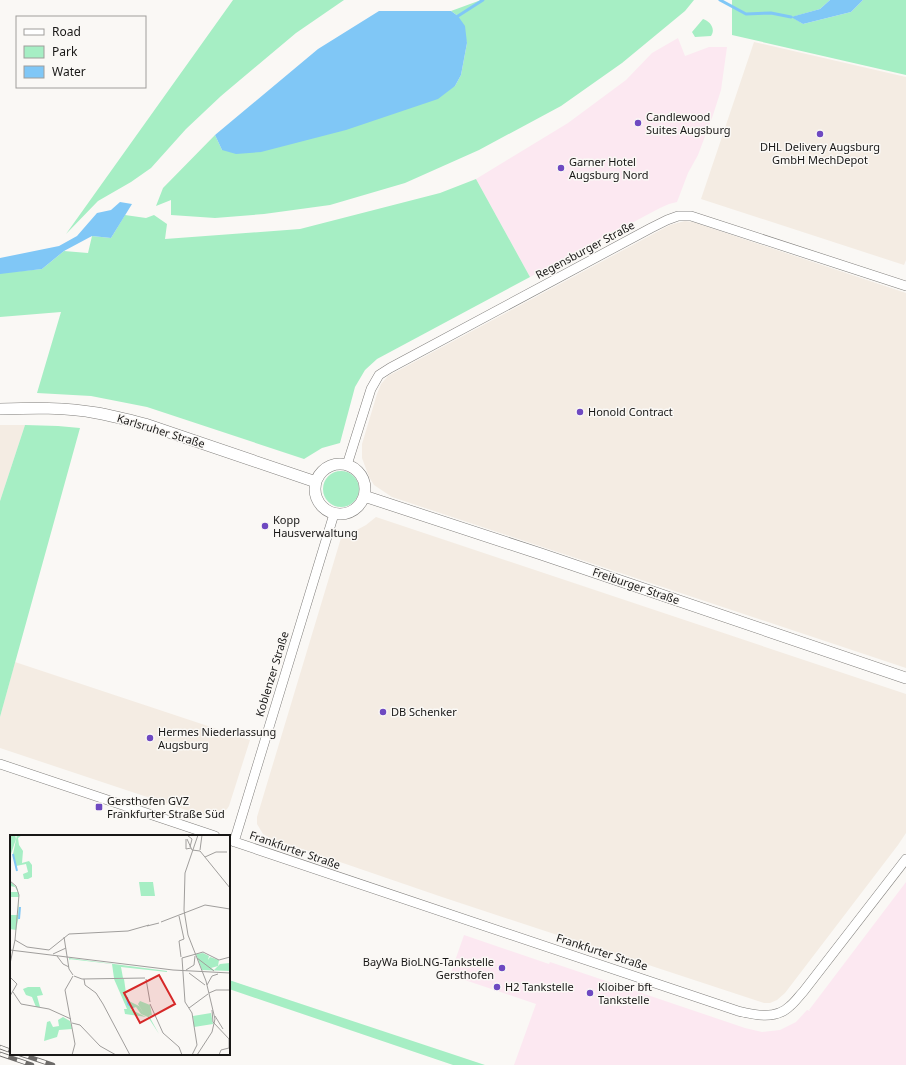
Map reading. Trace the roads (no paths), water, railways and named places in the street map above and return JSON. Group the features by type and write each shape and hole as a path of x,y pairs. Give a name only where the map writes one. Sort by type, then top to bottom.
{"street":[{"name":"Regensburger Straße","path":"347,465 371,389 379,375 651,228 678,216 691,216 712,222 906,286"},
{"name":"Karlsruher Straße","path":"0,409 62,410 96,413 116,417 145,424 316,482"},
{"path":"339,464 347,465 360,473 364,480 366,488 364,496 358,508 352,512 345,514 334,514 323,508 318,501 315,492 316,482 324,470 331,466 339,464"},
{"name":"Freiburger Straße","path":"364,496 541,554 906,678"},
{"name":"Koblenzer Straße","path":"231,841 334,514"},
{"path":"0,764 212,835"},
{"name":"Frankfurter Straße","path":"231,841 738,1011 764,1016 778,1014 789,1008 906,859"}],"water":[{"path":"830,0 863,0 851,12 803,24 791,17 820,9"},
{"path":"379,11 451,11 458,16 465,26 467,43 461,75 455,86 438,99 346,130 261,152 236,154 222,150 215,135 318,49"},
{"path":"120,202 132,204 111,238 92,236 64,251 42,269 0,274 0,258 59,246 77,236 97,213 111,210"}],"waterway":[{"path":"458,16 483,0"},
{"path":"720,0 746,14 771,13 791,17"}],"railway":[{"path":"0,1047 10,1051"},
{"path":"0,1054 32,1065"},
{"path":"23,1055 53,1065"}],"place":[{"name":"Candlewood Suites Augsburg","path":"638,123"},
{"name":"DHL Delivery Augsburg GmbH MechDepot","path":"820,134"},
{"name":"Garner Hotel Augsburg Nord","path":"561,168"},
{"name":"Honold Contract","path":"580,412"},
{"name":"Kopp Hausverwaltung","path":"265,526"},
{"name":"DB Schenker","path":"383,712"},
{"name":"Hermes Niederlassung Augsburg","path":"150,738"},
{"name":"Gersthofen GVZ Frankfurter Straße Süd","path":"99,807"},
{"name":"BayWa BioLNG-Tankstelle Gersthofen","path":"502,968"},
{"name":"H2 Tankstelle","path":"497,987"},
{"name":"Kloiber bft Tankstelle","path":"590,993"}]}
